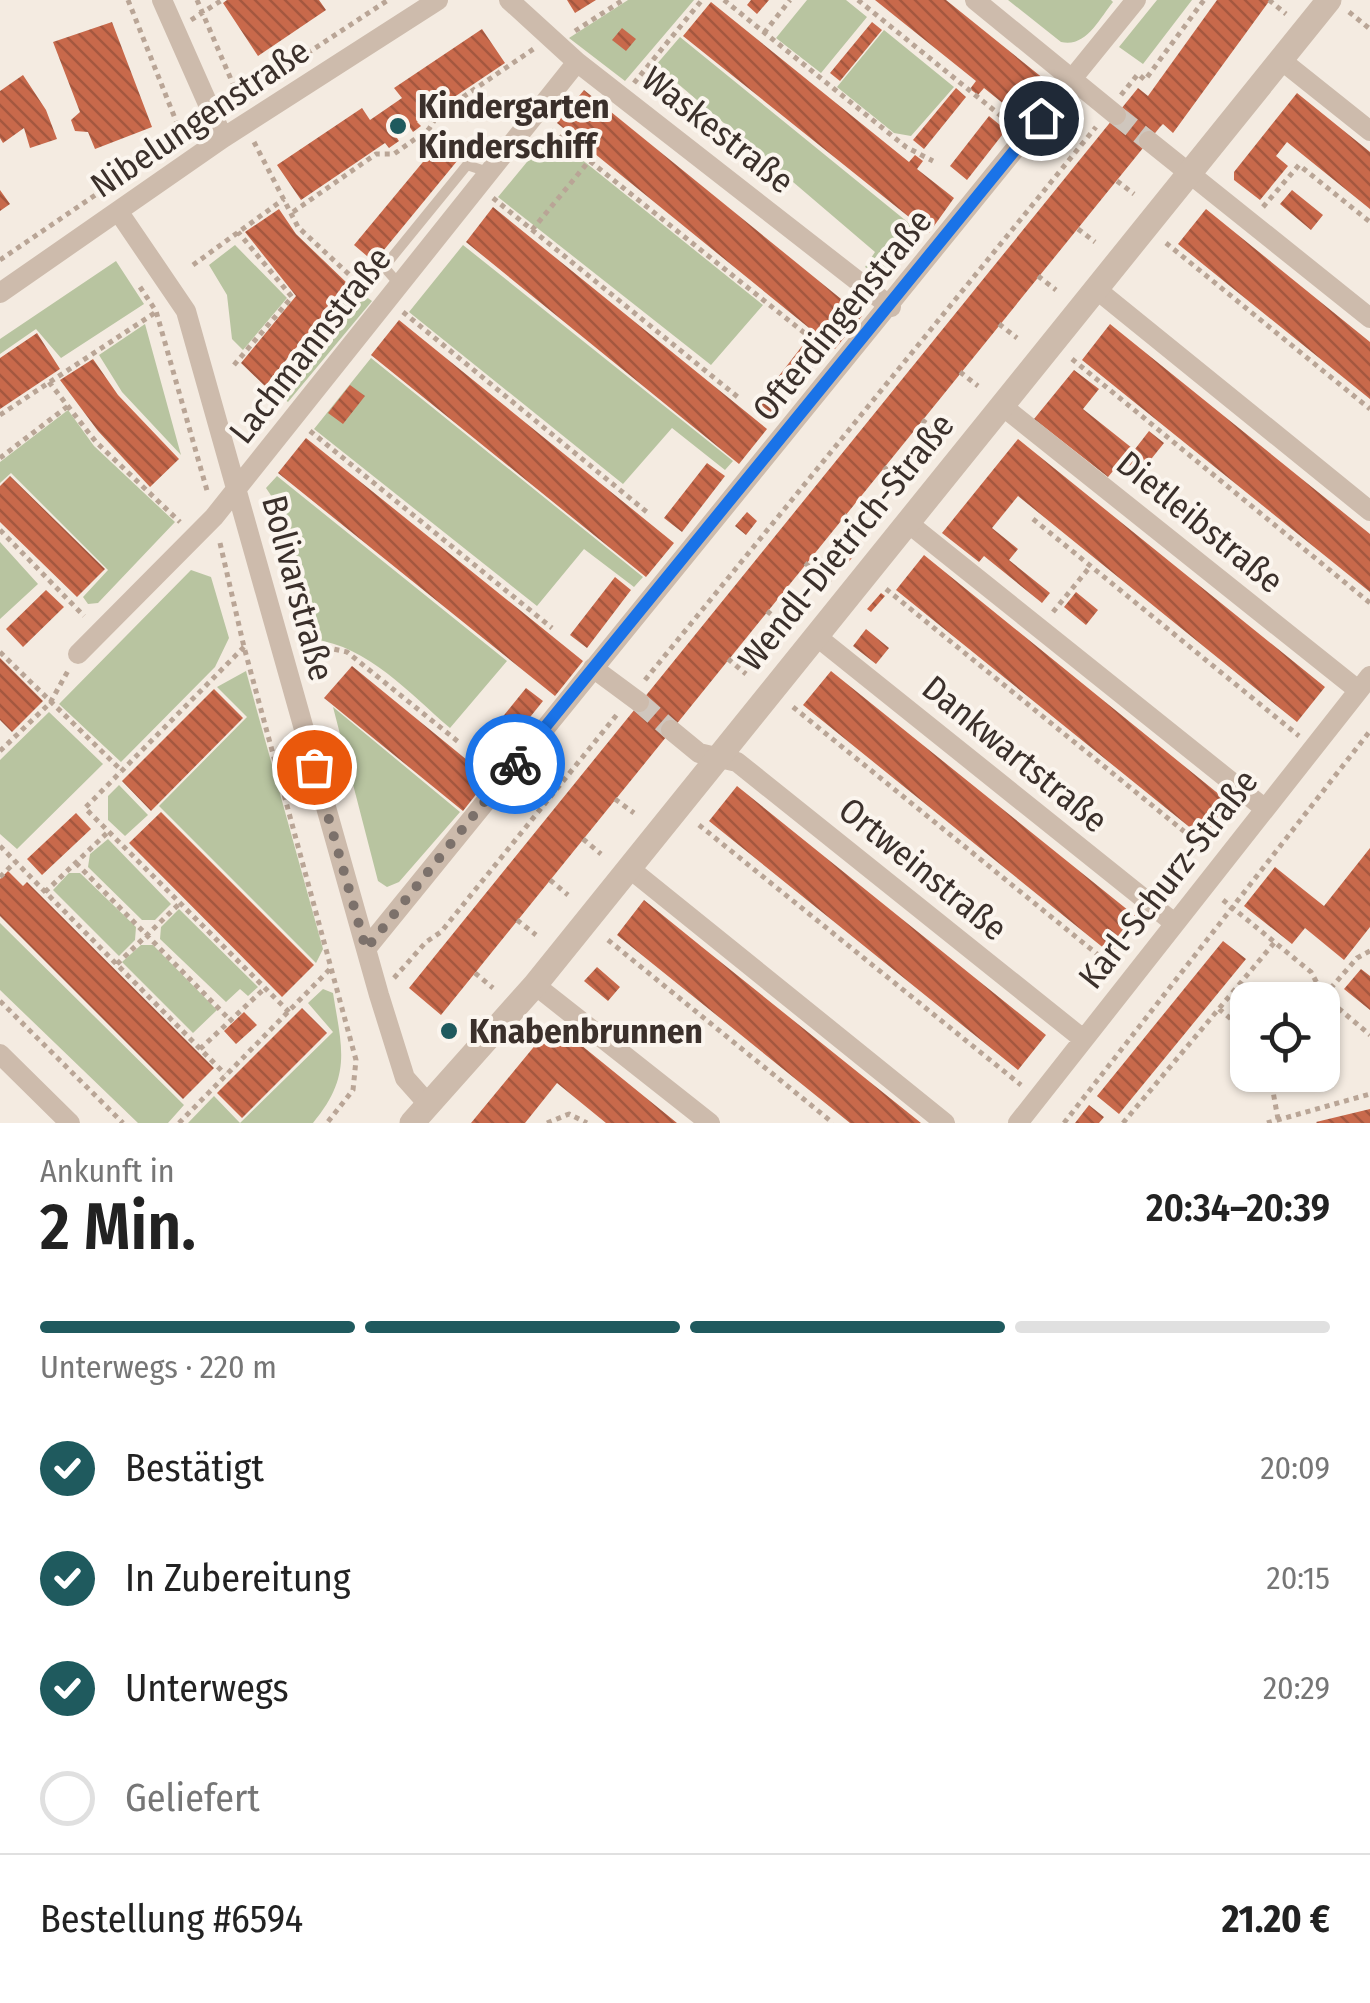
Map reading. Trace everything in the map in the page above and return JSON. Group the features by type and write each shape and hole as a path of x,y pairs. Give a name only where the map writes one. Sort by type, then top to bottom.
{"street":[{"path":"162,0 197,87 224,138"},
{"name":"Nibelungenstraße","path":"0,293 224,138 438,0"},
{"name":"Waskestraße","path":"508,0 577,62 891,307"},
{"path":"975,0 1113,112"},
{"name":"Ofterdingenstraße","path":"366,949 891,307 1136,0"},
{"name":"Wendl-Dietrich-Straße","path":"420,1114 535,985 1280,60 1336,4"},
{"path":"1280,60 1370,131"},
{"name":"Lachmannstraße","path":"78,654 214,518 577,62"},
{"path":"1149,141 1370,318"},
{"name":"Bolivarstraße","path":"118,211 186,311 379,995 420,1114"},
{"path":"1096,289 1370,511"},
{"name":"Dietleibstraße","path":"1002,405 1364,683"},
{"path":"908,522 1264,808"},
{"name":"Dankwartstraße","path":"816,636 1173,922"},
{"path":"593,668 635,700"},
{"name":"Karl-Schurz-Straße","path":"1018,1123 1364,683"},
{"path":"671,730 700,753 718,757"},
{"name":"Ortweinstraße","path":"718,757 737,762 1083,1040"},
{"path":"629,868 945,1123"},
{"path":"535,985 710,1123"},
{"path":"0,1054 70,1123"}],"path":[{"path":"128,0 182,136"},
{"path":"197,0 248,122 258,158 293,212 298,227 390,296 648,513"},
{"path":"203,14 222,0"},
{"path":"293,212 376,154 394,154 429,129 438,114 623,0"},
{"path":"622,96 702,0"},
{"path":"724,0 906,146 933,162"},
{"path":"764,33 790,0"},
{"path":"858,0 1017,128"},
{"path":"379,995 426,942 441,932 635,700 1113,112 1138,74 1145,80 1204,0"},
{"path":"1336,4 1370,29"},
{"path":"533,115 834,356"},
{"path":"532,230 589,160"},
{"path":"1251,222 1299,164 1370,222"},
{"path":"483,179 532,230 739,398"},
{"path":"1117,180 1134,194"},
{"path":"193,265 284,199"},
{"path":"1078,228 1095,242"},
{"path":"234,365 292,297 238,232"},
{"path":"1166,243 1370,408"},
{"path":"1038,276 1056,290"},
{"path":"137,282 156,312 214,518 244,646 356,1060 353,1090 327,1123"},
{"path":"0,415 156,312"},
{"path":"999,324 1017,338"},
{"path":"1072,359 1370,602"},
{"path":"960,372 978,386"},
{"path":"49,382 96,442 197,537"},
{"path":"0,458 68,406"},
{"path":"922,420 940,434"},
{"path":"308,430 552,628"},
{"path":"884,467 901,482"},
{"path":"844,515 862,530"},
{"path":"1032,520 1302,738"},
{"path":"0,530 100,632"},
{"path":"806,563 835,587"},
{"path":"1040,628 1089,568"},
{"path":"884,586 1222,862"},
{"path":"767,611 785,626"},
{"path":"244,646 85,808 289,1012"},
{"path":"282,656 324,647 347,652 461,744"},
{"path":"0,652 122,771"},
{"path":"0,751 50,703 78,654"},
{"path":"728,660 746,674"},
{"path":"793,707 1115,969"},
{"path":"1064,1123 1370,730"},
{"path":"616,799 634,813"},
{"path":"699,825 1021,1084"},
{"path":"45,892 108,831"},
{"path":"583,840 601,854"},
{"path":"0,846 225,1074"},
{"path":"0,876 15,862"},
{"path":"76,862 230,1020"},
{"path":"550,880 568,895"},
{"path":"1204,884 1311,972 1316,982"},
{"path":"117,964 180,903"},
{"path":"518,920 536,935"},
{"path":"608,940 832,1123"},
{"path":"1123,1123 1274,942"},
{"path":"1336,982 1357,958 1370,951"},
{"path":"179,1123 332,968"},
{"path":"475,973 494,988"},
{"path":"200,1049 264,988"},
{"path":"0,1001 123,1123"},
{"path":"1219,1009 1230,1018"},
{"path":"1340,1010 1370,1035"},
{"path":"1273,1092 1278,1119"},
{"path":"1267,1123 1370,1094"},
{"path":"547,1123 569,1114 587,1123"},
{"path":"186,1116 190,1123"}],"green space":[{"path":"628,0 694,0 625,81 569,38"},
{"path":"807,0 846,0 867,17 821,73 776,38"},
{"path":"1008,0 1113,2 1091,31 1070,43 1061,42"},
{"path":"1157,0 1192,0 1143,64 1119,47"},
{"path":"884,30 954,87 911,136 894,133 837,87"},
{"path":"680,37 921,233 892,272 879,276 865,267 875,252 656,65"},
{"path":"550,134 763,305 711,365 498,197"},
{"path":"235,245 287,298 243,350 232,339 227,295 209,265"},
{"path":"463,245 733,461 725,470 672,428 623,484 409,312"},
{"path":"116,261 144,304 61,358 36,329 0,354 0,339"},
{"path":"351,286 372,301 288,402 268,387"},
{"path":"145,324 181,455 122,392 99,355"},
{"path":"371,358 643,577 634,587 584,549 537,606 314,429"},
{"path":"68,410 94,446 175,522 98,603 88,604 83,597 108,570 11,473 0,483 0,462"},
{"path":"277,476 507,661 450,728 370,661 313,639 274,500 266,488"},
{"path":"0,542 38,584 0,619"},
{"path":"191,570 211,577 229,638 215,667 121,762 59,704"},
{"path":"246,671 323,949 316,963 159,806 247,717 217,687"},
{"path":"333,707 460,812 399,882 387,887 378,881"},
{"path":"49,712 103,764 17,849 0,834 0,760"},
{"path":"119,785 148,815 125,836 108,820 108,796"},
{"path":"108,839 171,904 155,920 142,920 88,867 90,854"},
{"path":"69,873 80,873 136,927 135,940 119,956 53,890"},
{"path":"179,909 258,987 248,996 240,989 226,1002 160,939 161,927"},
{"path":"0,923 184,1105 168,1123 138,1123 0,990"},
{"path":"141,945 153,945 217,1010 193,1033 122,962"},
{"path":"323,989 333,993 341,1046 339,1076 313,1123 240,1123 333,1032 308,1003"},
{"path":"214,1096 240,1123 188,1123"}],"building":[{"path":"319,0 326,10 258,56 223,3"},
{"path":"567,0 596,0 575,13"},
{"path":"751,0 769,0 757,14 747,5"},
{"path":"875,0 946,0 1049,83 1020,117 984,88 978,95 970,89 976,81"},
{"path":"1217,0 1270,0 1173,133 1163,124 1160,127 441,1015 409,988 1138,88 1148,96"},
{"path":"711,2 909,162 915,155 923,161 917,169 954,198 929,233 683,36"},
{"path":"112,22 152,127 95,149 88,132 75,131 71,120 80,112 53,42"},
{"path":"872,22 882,30 840,81 830,73"},
{"path":"622,28 636,39 626,51 612,40"},
{"path":"482,29 505,63 417,122 421,126 413,132 409,126 395,135 399,141 389,148 385,143 301,200 277,165 362,108 370,120 402,98 394,88"},
{"path":"23,75 46,110 57,139 30,148 24,128 3,143 0,138 0,91"},
{"path":"956,88 966,97 924,149 913,140"},
{"path":"584,90 862,316 835,349 557,123"},
{"path":"1297,93 1370,152 1370,209 1287,142 1276,156 1288,166 1260,200 1234,180 1234,172"},
{"path":"989,116 1006,130 967,180 950,166"},
{"path":"442,139 462,155 374,262 354,245"},
{"path":"0,190 10,204 0,211"},
{"path":"1292,190 1323,215 1311,230 1280,204"},
{"path":"493,207 767,429 739,464 466,242"},
{"path":"279,209 296,234 348,284 265,386 241,363 296,296 245,232"},
{"path":"1206,209 1370,342 1370,399 1178,244"},
{"path":"399,320 674,543 646,577 371,355"},
{"path":"1110,324 1370,534 1370,592 1082,360"},
{"path":"37,333 60,369 0,409 0,358"},
{"path":"806,341 823,354 774,416 758,403"},
{"path":"93,359 118,395 179,459 150,487 98,431 60,380"},
{"path":"1074,370 1099,389 1083,409 1132,448 1108,477 1034,419"},
{"path":"350,385 365,396 343,424 328,413"},
{"path":"1149,431 1164,443 1140,473 1125,462"},
{"path":"306,438 583,661 555,696 278,473"},
{"path":"1018,439 1325,687 1297,722 1018,496 992,528 1018,549 1009,560 1050,593 1042,603 984,556 979,562 942,533"},
{"path":"707,463 725,476 682,532 664,518"},
{"path":"10,476 105,569 77,597 0,522 0,486"},
{"path":"747,512 757,521 746,535 735,526"},
{"path":"851,546 857,551 845,567 838,562"},
{"path":"924,555 1231,804 1203,838 896,590"},
{"path":"615,577 631,590 587,648 570,635"},
{"path":"46,590 64,607 23,647 6,629"},
{"path":"1076,592 1098,610 1086,625 1064,607"},
{"path":"881,593 885,596 871,612 867,609"},
{"path":"866,629 889,648 876,664 853,646"},
{"path":"0,658 43,701 12,732 0,720"},
{"path":"352,666 489,778 463,811 324,698"},
{"path":"831,671 1139,919 1111,954 803,705"},
{"path":"526,688 543,701 493,763 476,750"},
{"path":"214,689 243,718 151,811 122,781"},
{"path":"737,786 1046,1035 1018,1070 709,821"},
{"path":"161,812 314,965 282,997 129,843"},
{"path":"76,813 91,829 42,875 27,859"},
{"path":"1370,848 1370,927 1344,960 1305,928 1292,944 1244,906 1275,867 1324,906"},
{"path":"8,871 23,886 27,882 214,1068 183,1099 0,916 0,879"},
{"path":"644,900 921,1123 850,1123 617,935"},
{"path":"1223,941 1246,959 1119,1114 1097,1096"},
{"path":"597,967 620,987 608,1001 584,981"},
{"path":"1361,969 1370,976 1370,1010 1344,989"},
{"path":"302,1008 327,1033 242,1118 217,1093"},
{"path":"244,1012 257,1025 236,1044 224,1031"},
{"path":"551,1026 560,1028 677,1123 606,1123 557,1083 525,1123 471,1123"},
{"path":"1089,1105 1104,1117 1099,1123 1075,1123"},
{"path":"1370,1109 1370,1123 1316,1122"}],"tunnel":[{"path":"1116,115 1149,141"},
{"path":"639,702 671,730"}],"way so far":[{"path":"314,767 366,949 515,764"}],"place":[{"name":"Kindergarten Kinderschiff","path":"398,126"},
{"name":"Knabenbrunnen","path":"449,1031"}],"route":[{"path":"515,764 879,322 1041,118"}]}
